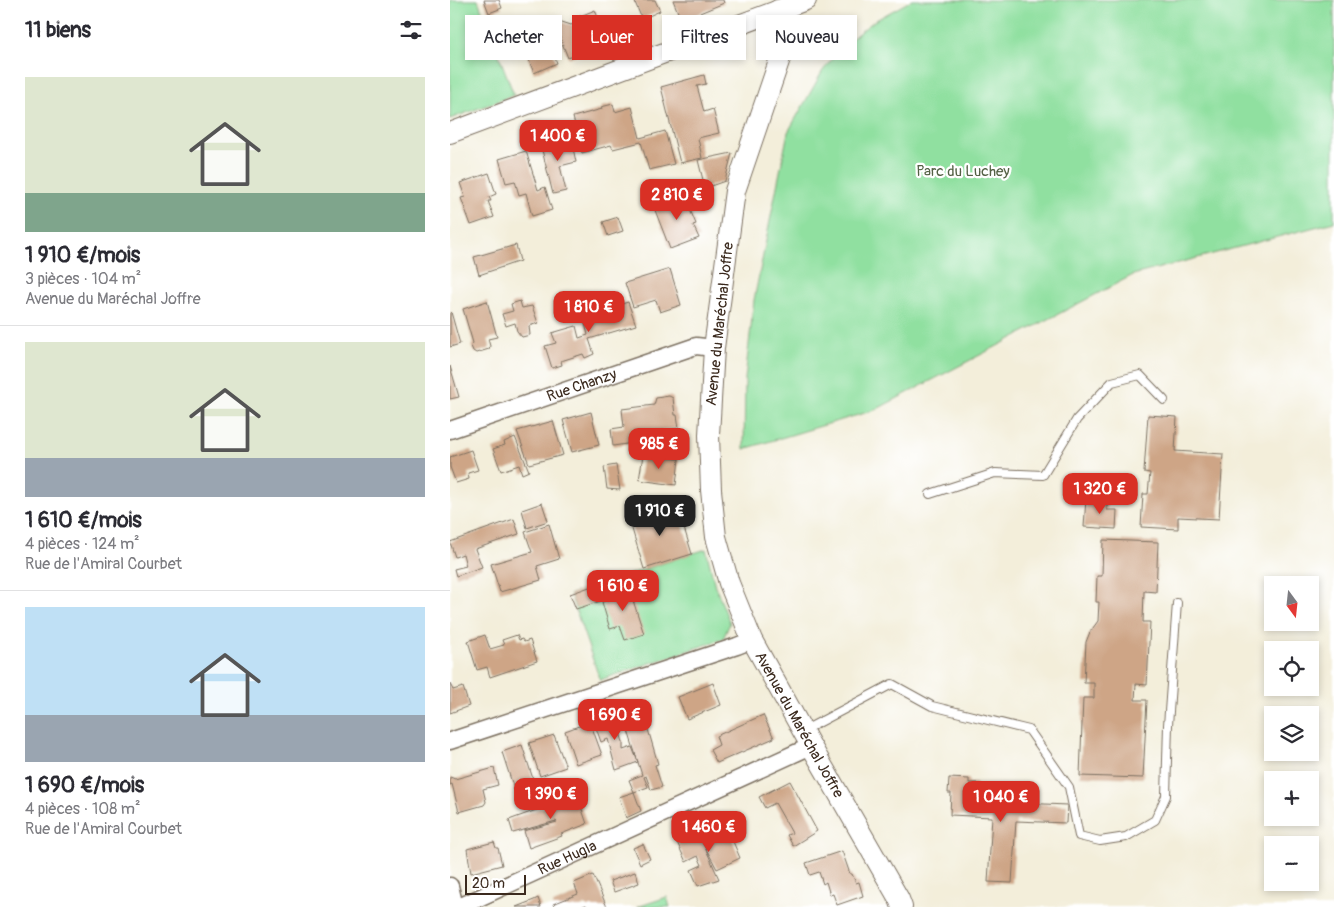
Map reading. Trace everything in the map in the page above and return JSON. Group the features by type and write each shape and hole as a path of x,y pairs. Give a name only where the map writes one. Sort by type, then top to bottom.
{"street":[{"path":"450,133 773,5 806,0"},
{"name":"Avenue du Maréchal Joffre","path":"773,5 791,26 735,192 714,348 709,435 711,490 716,537 729,583 752,640 902,907"},
{"name":"Rue Chanzy","path":"450,430 696,346 714,348"},
{"path":"450,741 752,640"},
{"name":"Rue Hugla","path":"457,907 807,738"},
{"path":"450,886 457,907"}],"lane":[{"path":"930,494 995,474 1042,475 1077,420 1112,382 1140,375 1164,400"},
{"path":"807,738 892,684 932,706 1029,730 1069,787 1079,836 1100,841 1126,838 1155,820 1166,796 1168,725 1176,603"}],"green space":[{"path":"450,0 478,0 484,15 465,15 465,60 501,60 514,95 450,119"},
{"name":"Parc du Luchey","path":"912,0 1334,0 1334,222 1133,275 875,410 744,449 745,379 754,300 788,132 822,72 831,60 857,60 857,34 874,21"},
{"path":"706,549 715,586 730,623 723,639 600,680 570,594"},
{"path":"667,897 670,907 637,907"}],"building":[{"path":"484,0 499,0 502,8 489,13"},
{"path":"634,0 655,0 660,11 651,15 640,15"},
{"path":"673,0 723,0 724,3 695,15 679,15"},
{"path":"595,10 597,15 583,15"},
{"path":"562,22 571,25 572,56 568,58 562,43"},
{"path":"529,60 556,60 557,63 534,73"},
{"path":"704,75 706,84 697,86 704,112 713,109 719,133 698,138 702,158 680,163 661,87"},
{"path":"613,104 615,112 632,107 640,138 665,131 674,164 649,170 641,142 613,149 611,145 582,153 573,117"},
{"path":"571,139 576,162 560,166 566,191 553,194 541,146"},
{"path":"526,151 538,190 545,187 552,210 532,216 526,193 519,195 515,181 506,183 499,159"},
{"path":"732,153 725,181 705,188 698,160"},
{"path":"489,173 496,194 489,197 491,201 488,201 494,217 471,225 461,198 465,197 460,183"},
{"path":"684,195 696,224 693,225 699,238 670,249 653,205"},
{"path":"618,217 623,231 608,236 603,222"},
{"path":"516,245 520,261 479,275 474,257"},
{"path":"670,269 681,305 660,312 656,300 633,307 625,283"},
{"path":"487,301 497,337 488,339 489,349 476,353 471,346 473,343 463,309"},
{"path":"520,301 522,308 532,306 538,323 529,326 530,335 522,337 517,331 515,323 506,326 502,314 513,311 511,304"},
{"path":"628,302 636,325 589,339 594,354 585,358 583,354 561,361 562,365 552,368 545,346 556,343 552,333 576,326 579,338 588,335 583,316"},
{"path":"450,313 460,344 450,347"},
{"path":"450,366 459,397 450,399"},
{"path":"669,396 673,398 679,428 632,435 633,443 613,446 611,429 624,427 622,409 654,405 656,398"},
{"path":"591,412 599,445 572,452 563,420"},
{"path":"1148,415 1177,417 1175,451 1223,454 1219,519 1178,517 1178,529 1141,527 1143,494 1148,494 1150,473 1144,472"},
{"path":"553,421 563,455 529,464 517,431"},
{"path":"515,437 529,471 522,474 519,465 501,471 493,449 505,445 504,442"},
{"path":"471,450 478,470 468,473 469,479 456,483 450,467 450,457"},
{"path":"643,455 679,459 676,485 639,480"},
{"path":"616,465 620,490 607,489 604,467"},
{"path":"1086,499 1107,501 1107,510 1117,510 1116,529 1084,527"},
{"path":"542,503 548,521 527,528 522,510"},
{"path":"677,505 692,554 644,569 629,519"},
{"path":"514,519 519,534 475,549 482,567 456,576 454,569 466,566 463,554 455,557 450,542"},
{"path":"549,524 559,559 537,566 541,580 500,592 491,564 532,552 525,532"},
{"path":"1103,540 1158,542 1156,592 1144,591 1143,622 1150,622 1147,685 1136,684 1135,700 1147,700 1143,778 1080,776 1083,698 1094,698 1094,683 1084,683 1086,642 1098,621 1099,602 1096,602 1097,576 1102,576"},
{"path":"627,582 644,634 625,640 620,626 610,629 602,602 611,599 608,588"},
{"path":"595,585 601,601 576,609 570,594"},
{"path":"485,635 490,649 504,645 502,640 517,635 519,640 522,639 524,642 530,640 537,661 490,677 487,667 477,670 468,641"},
{"path":"713,683 721,705 687,719 678,697"},
{"path":"450,684 453,690 463,687 469,706 450,713"},
{"path":"614,713 623,742 623,750 632,747 638,762 616,770 608,739 601,742 593,719"},
{"path":"763,715 774,738 717,763 710,750 719,745 716,736"},
{"path":"645,719 658,764 655,765 662,787 651,790 646,776 644,777 648,787 634,792 629,780 642,775 626,724"},
{"path":"590,722 602,755 576,764 565,731"},
{"path":"554,735 566,767 540,776 529,743"},
{"path":"522,745 535,785 515,792 502,752"},
{"path":"494,768 498,785 483,789 486,802 484,805 459,812 452,784 450,785 450,777 455,779"},
{"path":"949,778 969,779 969,783 977,783 977,801 1067,805 1066,823 1016,821 1012,883 988,882 992,817 950,815 951,793 948,793"},
{"path":"790,781 817,831 793,846 787,835 792,833 775,803 765,808 759,797"},
{"path":"576,792 587,824 561,834 562,836 529,848 524,831 557,822 513,833 509,820 550,805 549,802"},
{"path":"634,792 641,811 626,818 619,797"},
{"path":"726,825 740,858 717,869 703,843 719,879 698,886 691,870 702,865 698,856 686,862 676,840 697,831 700,837"},
{"path":"494,842 496,848 498,848 502,865 471,873 467,849"},
{"path":"643,844 650,859 640,864 633,848"},
{"path":"842,851 850,874 852,874 856,883 859,882 863,896 837,905 833,894 830,895 826,882 823,884 819,872 810,875 806,863"},
{"path":"635,872 639,883 614,892 610,881"},
{"path":"593,875 607,907 587,907 586,905 581,907 554,907 553,904 578,894 574,883"},
{"path":"538,898 541,907 516,907 534,900"}]}
